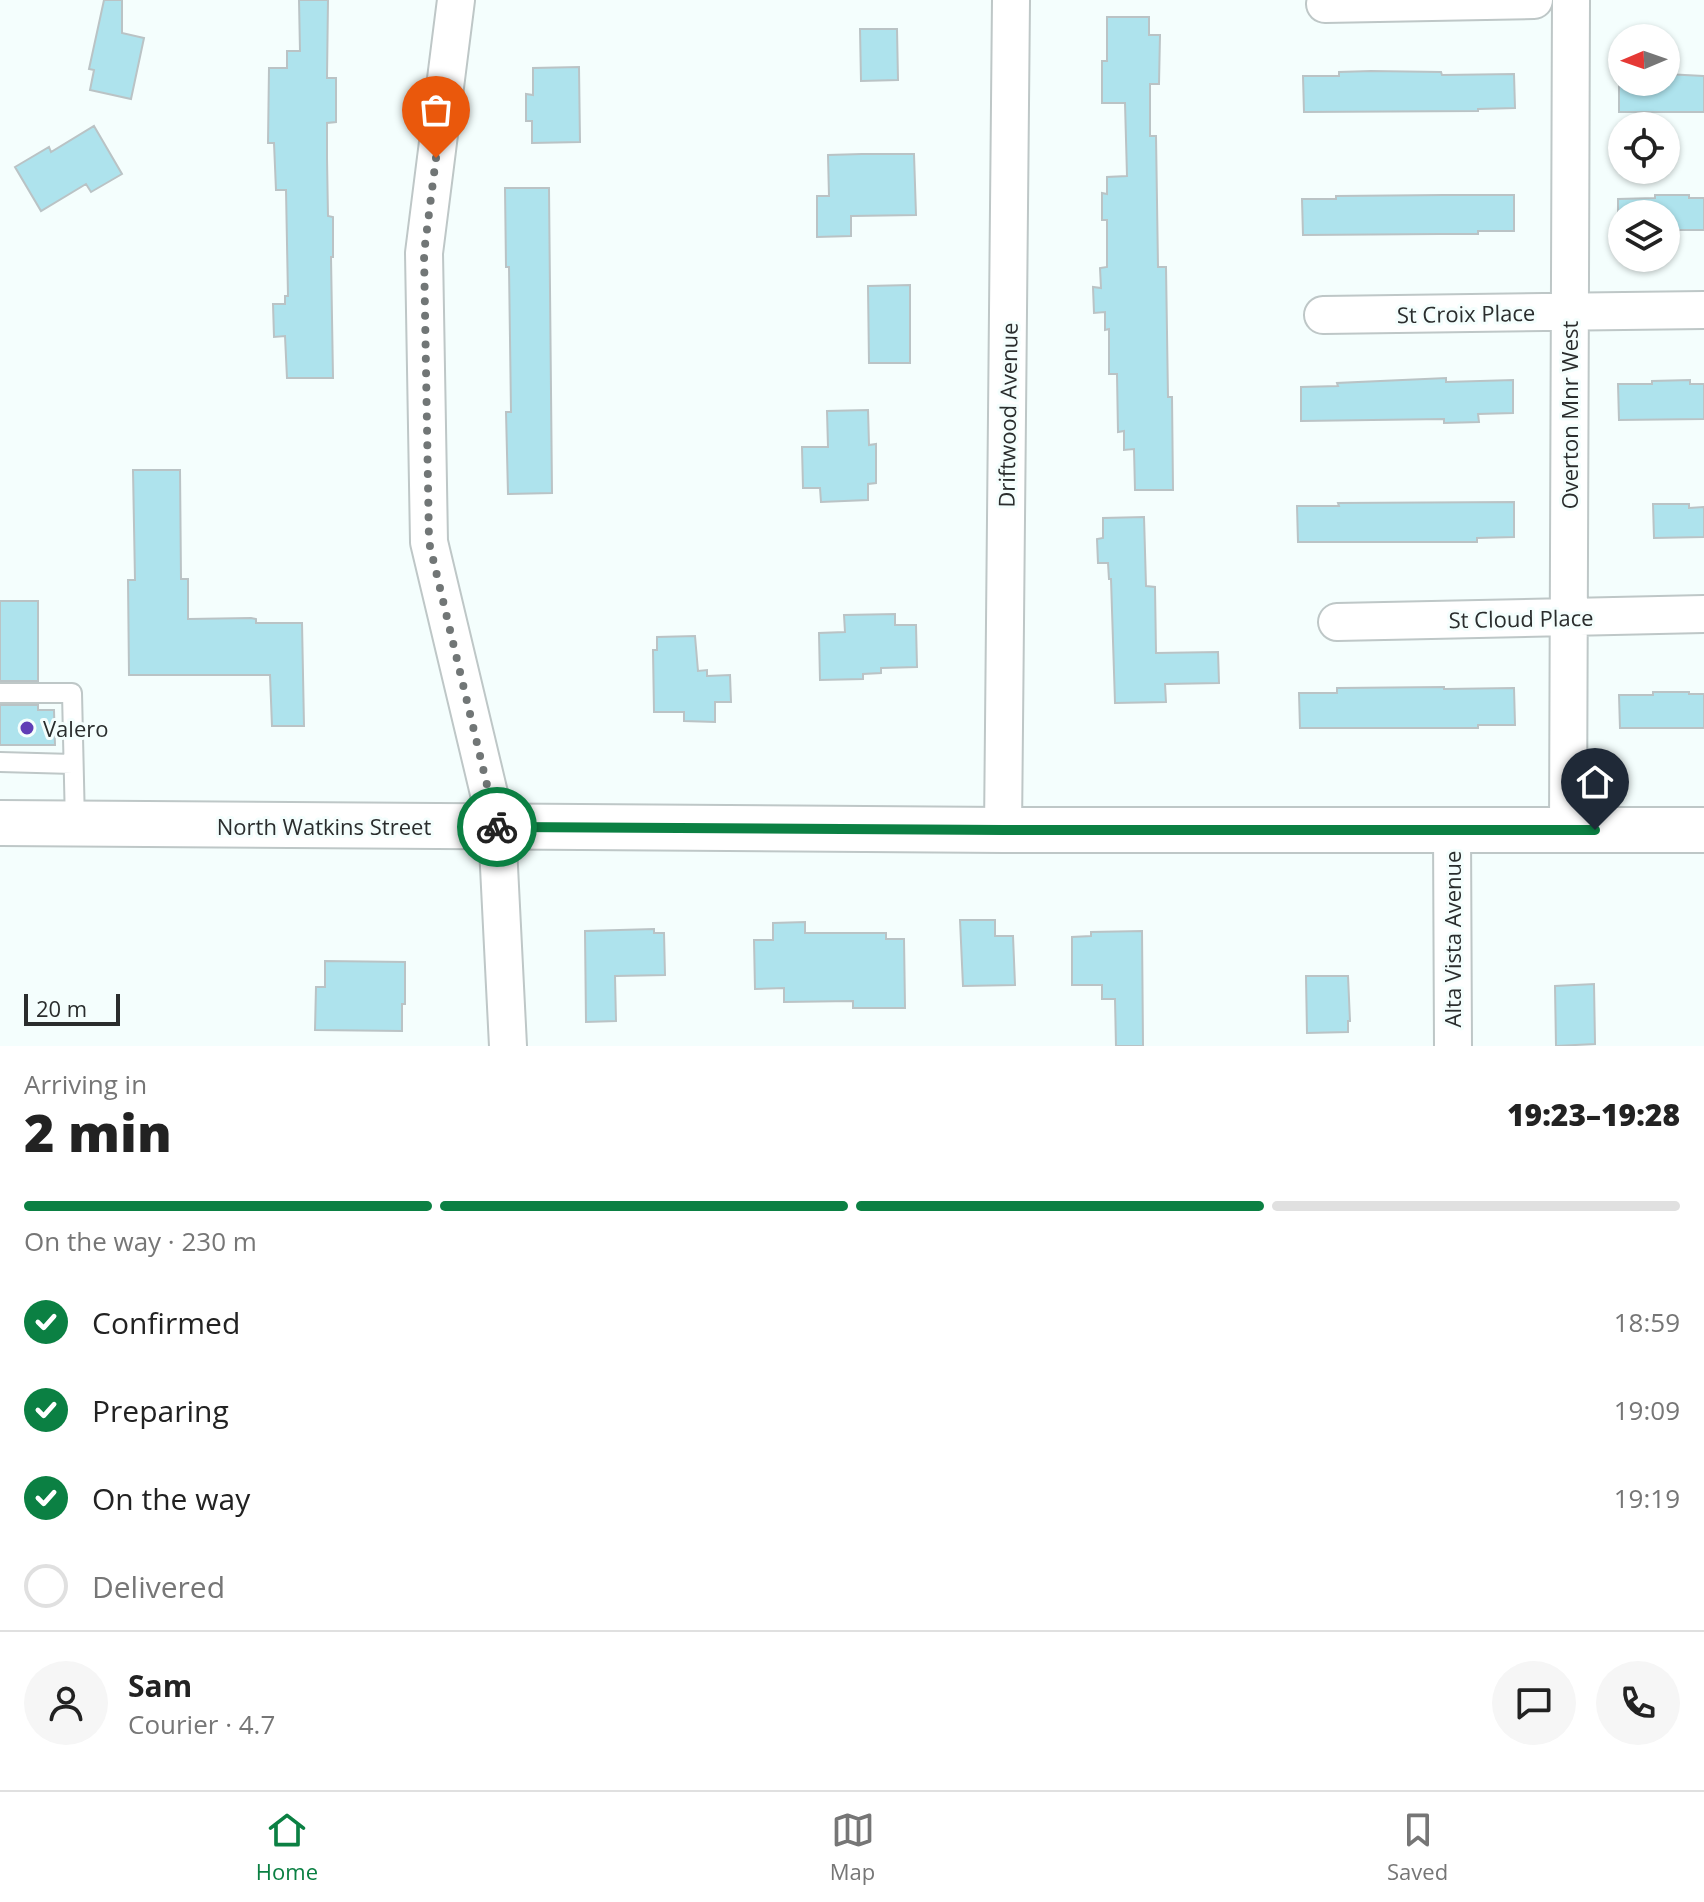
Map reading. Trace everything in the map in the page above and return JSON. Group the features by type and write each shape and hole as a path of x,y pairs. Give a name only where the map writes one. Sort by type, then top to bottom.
{"main road":[{"name":"North Watkins Street","path":"0,823 1003,830 1704,830"}],"street":[{"path":"456,0 424,253 429,542 497,827 508,1046"},
{"name":"Driftwood Avenue","path":"1003,830 1011,0"},
{"path":"1325,4 1534,0"},
{"name":"Overton Mnr West","path":"1568,831 1571,0"},
{"name":"St Croix Place","path":"1323,315 1704,310"},
{"name":"St Cloud Place","path":"1337,622 1704,614"},
{"name":"Alta Vista Avenue","path":"1452,831 1453,1046"}],"lane":[{"path":"0,693 22,702 72,693 75,824"},
{"path":"0,762 21,754 73,764"}],"building":[{"path":"104,0 122,0 122,33 144,38 131,99 90,90 94,70 89,69"},
{"path":"299,0 328,0 327,78 336,78 336,122 327,123 328,216 333,217 333,378 287,378 285,336 274,337 273,304 285,304 285,296 288,296 286,190 276,190 274,143 268,143 269,68 287,68 287,51 300,51"},
{"path":"1107,17 1149,17 1149,35 1160,35 1159,84 1150,84 1150,136 1156,136 1158,267 1166,267 1173,490 1135,490 1134,449 1124,450 1124,431 1118,432 1117,374 1109,374 1109,329 1105,330 1105,312 1094,313 1093,287 1101,288 1100,268 1107,267 1107,220 1102,220 1102,193 1107,194 1107,177 1127,176 1125,103 1102,103 1102,61 1107,61"},
{"path":"860,29 897,29 898,80 861,81"},
{"path":"579,67 580,142 532,143 532,121 526,121 526,94 533,95 533,68"},
{"path":"1339,72 1441,72 1442,75 1514,74 1515,108 1304,112 1303,76 1339,76"},
{"path":"1680,75 1704,76 1704,112 1619,112 1619,96 1680,96"},
{"path":"94,126 122,174 91,192 86,184 41,211 15,167 49,147 51,152"},
{"path":"914,154 916,215 851,216 851,236 817,237 817,196 829,196 828,155"},
{"path":"505,188 549,188 552,493 508,494 506,412 511,412"},
{"path":"1514,195 1514,231 1303,235 1302,199"},
{"path":"1655,195 1689,195 1689,198 1704,198 1704,230 1680,230 1680,200 1618,200 1655,198"},
{"path":"910,285 910,363 869,363 868,286"},
{"path":"1446,378 1446,382 1513,380 1513,413 1478,414 1479,422 1444,423 1444,419 1301,421 1301,387"},
{"path":"1690,380 1690,384 1704,384 1704,419 1619,420 1618,384"},
{"path":"868,410 869,445 876,444 876,483 868,484 868,500 821,502 820,488 803,488 802,447 828,447 827,411"},
{"path":"133,470 180,470 181,579 188,579 188,619 251,618 256,619 256,623 302,623 304,726 272,726 270,675 129,675 128,580 135,580"},
{"path":"1514,502 1514,537 1477,538 1477,542 1298,542 1297,506"},
{"path":"1653,504 1704,507 1704,537 1654,538"},
{"path":"1144,517 1146,586 1155,587 1156,653 1218,652 1219,683 1165,684 1166,702 1115,703 1111,579 1108,563 1098,563 1097,539 1103,538 1103,518"},
{"path":"0,601 38,601 38,681 0,681"},
{"path":"895,614 895,625 916,625 917,667 881,668 881,673 863,674 863,679 820,680 819,633 845,632 844,615"},
{"path":"695,636 698,671 707,670 707,676 730,675 731,702 715,702 715,722 684,721 684,712 654,712 653,650 657,650 657,637"},
{"path":"1337,688 1514,688 1515,725 1478,725 1478,728 1300,728 1299,693 1337,693"},
{"path":"1653,692 1704,694 1704,728 1620,728 1619,695 1653,695"},
{"name":"Valero","path":"0,705 38,705 38,710 54,710 55,745 0,745"},
{"path":"960,920 995,920 995,936 1013,936 1015,985 963,986"},
{"path":"805,922 805,933 886,933 886,939 904,939 905,1008 853,1008 853,1001 784,1002 784,988 755,989 754,940 773,940 773,923"},
{"path":"654,929 654,933 664,933 665,975 615,976 616,1021 586,1022 585,931"},
{"path":"1142,931 1143,1046 1116,1046 1115,999 1102,999 1102,985 1072,985 1072,937 1091,936 1091,932"},
{"path":"325,961 405,962 402,1031 315,1030 316,987 325,987"},
{"path":"1306,976 1348,976 1348,1032 1307,1033"},
{"path":"1594,984 1595,1044 1556,1046 1555,986"}],"way so far":[{"path":"436,158 424,253 429,542 497,827"}],"place":[{"name":"Valero","path":"27,728"}],"route":[{"path":"497,827 1595,830"}]}
